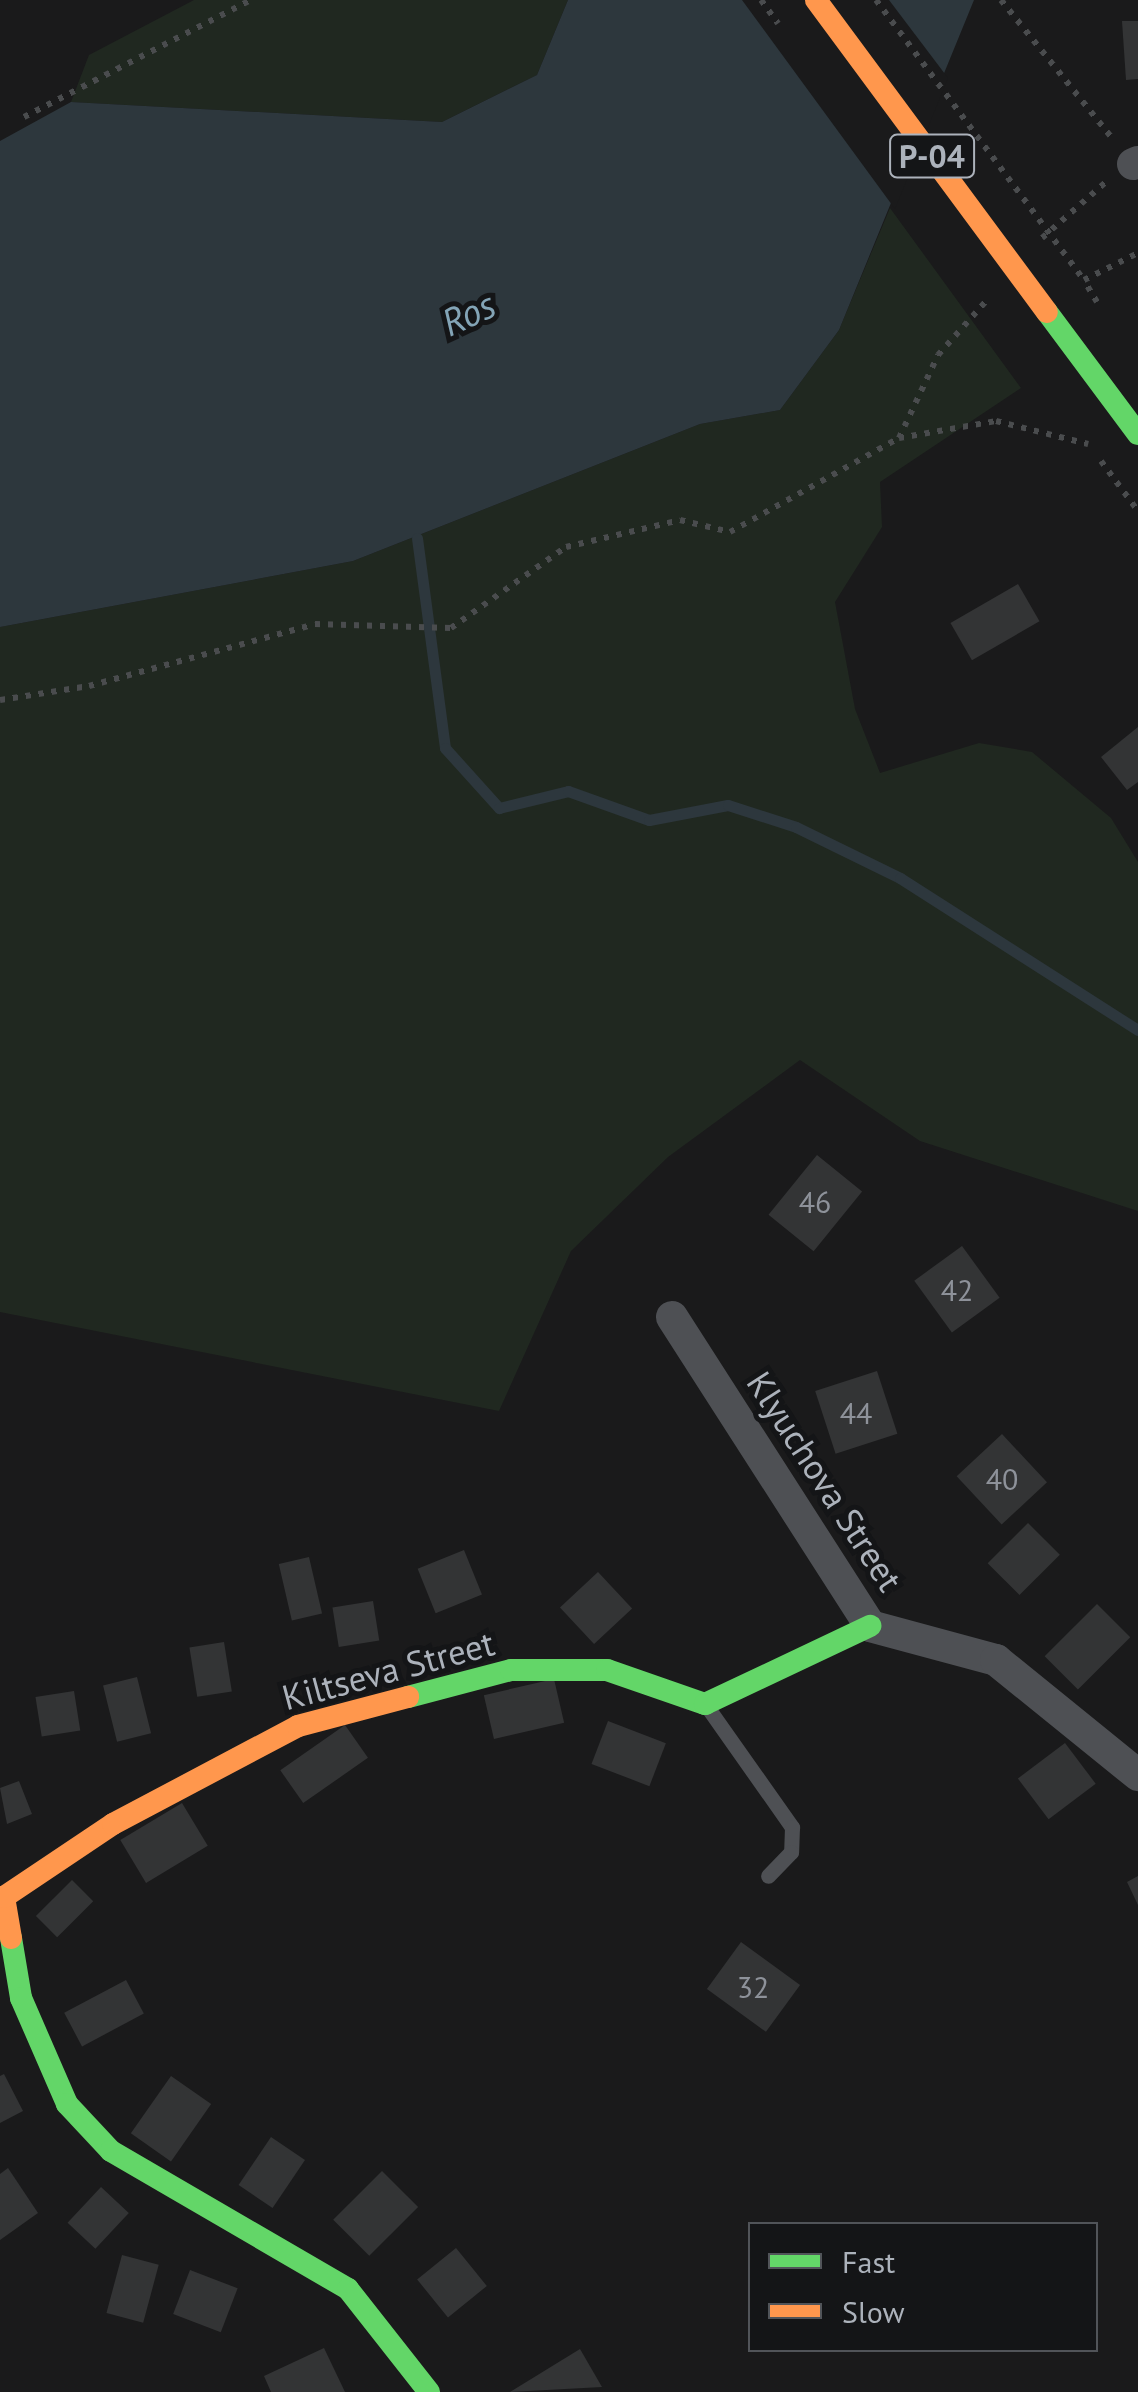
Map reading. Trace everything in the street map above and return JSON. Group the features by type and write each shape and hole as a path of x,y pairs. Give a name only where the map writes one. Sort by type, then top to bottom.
{"street":[{"name":"Р-04","path":"816,0 1138,434"},
{"name":"Klyuchova Street","path":"672,1317 870,1626 996,1660 1138,1775"},
{"path":"705,1704 870,1626"},
{"name":"Kiltseva Street","path":"429,2392 348,2289 126,2160 67,2104 21,1998 2,1895 113,1824 298,1726 511,1670 607,1670 705,1704"}],"lane":[{"path":"705,1704 792,1827 791,1852 768,1876"}],"path":[{"path":"24,117 251,0"},
{"path":"876,0 1084,280 1138,254"},
{"path":"1000,0 1136,163"},
{"path":"0,700 89,686 314,624 451,628 566,547 680,520 730,532 899,438 996,421 1088,444"}],"shaded area":[{"path":"194,0 568,0 537,75 442,122 71,102 89,55"},
{"path":"890,208 1021,388 880,482 882,527 835,602 855,709 880,773 979,743 1032,752 1111,818 1138,862 1138,1211 920,1141 800,1060 668,1157 571,1251 499,1411 0,1312 0,627 353,561 700,424 780,410 839,330"}],"water":[{"name":"Ros","path":"568,0 974,0 839,330 780,410 700,424 353,561 0,627 0,141 71,102 442,122 537,75"}],"pier":[{"path":"742,0 889,0 948,78 895,209"}],"building":[{"path":"1122,21 1138,21 1138,79 1126,80"},
{"path":"1018,584 1040,621 972,660 950,623"},
{"path":"1138,727 1138,782 1127,790 1101,757"},
{"path":"817,1155 862,1192 814,1251 769,1215"},
{"path":"962,1246 1000,1298 952,1332 914,1281"},
{"path":"877,1371 897,1434 836,1454 815,1391"},
{"path":"1002,1434 1047,1482 1002,1525 957,1476"},
{"path":"1028,1523 1060,1555 1020,1595 988,1563"},
{"path":"464,1550 482,1595 436,1613 418,1569"},
{"path":"309,1557 322,1614 292,1620 279,1564"},
{"path":"598,1572 632,1609 594,1644 560,1607"},
{"path":"373,1601 379,1641 339,1647 333,1607"},
{"path":"1097,1604 1130,1637 1078,1690 1045,1656"},
{"path":"224,1642 232,1691 197,1697 189,1647"},
{"path":"137,1677 151,1733 117,1742 103,1685"},
{"path":"554,1679 564,1723 494,1739 484,1695"},
{"path":"74,1691 80,1731 42,1737 35,1697"},
{"path":"608,1721 666,1743 649,1786 592,1764"},
{"path":"345,1725 368,1758 303,1803 280,1770"},
{"path":"1065,1743 1096,1784 1049,1819 1018,1779"},
{"path":"19,1781 32,1814 7,1824 0,1788"},
{"path":"182,1803 208,1846 146,1883 120,1840"},
{"path":"1138,1876 1138,1905 1127,1882"},
{"path":"72,1880 93,1901 57,1937 36,1916"},
{"path":"741,1942 800,1985 766,2032 707,1989"},
{"path":"126,1980 144,2014 82,2046 64,2013"},
{"path":"4,2074 23,2111 0,2123 0,2076"},
{"path":"171,2076 211,2104 171,2161 131,2133"},
{"path":"271,2137 305,2160 273,2208 239,2185"},
{"path":"8,2168 38,2213 0,2240 0,2174"},
{"path":"382,2171 418,2207 369,2256 333,2220"},
{"path":"101,2187 129,2213 95,2249 68,2223"},
{"path":"456,2248 487,2286 448,2318 417,2279"},
{"path":"122,2255 159,2265 143,2323 106,2313"},
{"path":"190,2270 238,2288 221,2332 173,2314"},
{"path":"324,2348 345,2392 271,2392 264,2376"},
{"path":"580,2349 602,2387 510,2392"}],"waterway":[{"path":"417,538 445,748 499,808 568,791 649,820 728,805 796,827 900,878 1138,1030"}],"traffic: fast":[{"path":"1047,312 1138,434"},
{"path":"408,1697 511,1670 607,1670 705,1704 870,1626"},
{"path":"11,1938 21,1998 67,2104 111,2151 348,2289 429,2392"}],"traffic: slow":[{"path":"816,0 1047,312"},
{"path":"11,1938 4,1897 113,1824 298,1726 408,1697"}]}
